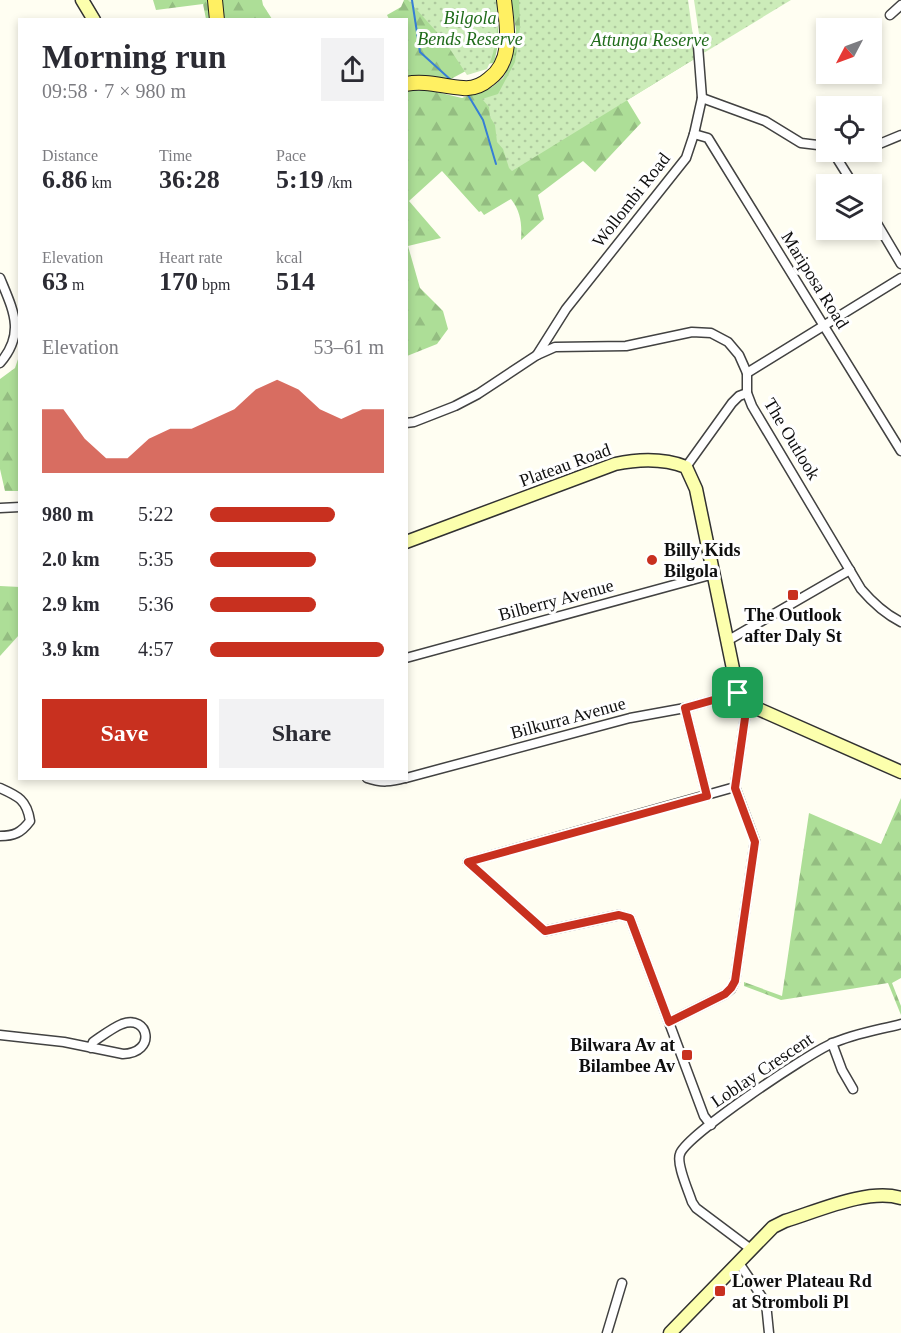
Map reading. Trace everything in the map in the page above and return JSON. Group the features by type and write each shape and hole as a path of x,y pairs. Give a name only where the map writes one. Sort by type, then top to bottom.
{"main road":[{"path":"215,0 217,18"},
{"path":"408,84 422,82 472,88 495,75 504,61 507,50 504,0"}],"street":[{"path":"82,0 93,18"},
{"path":"890,15 901,5"},
{"name":"Wollombi Road","path":"537,355 566,309 686,158 702,98 698,46"},
{"path":"702,98 765,121 801,143 816,145"},
{"name":"Mariposa Road","path":"694,134 708,138 901,452"},
{"path":"882,143 901,135"},
{"path":"882,232 901,264"},
{"path":"0,278 15,313 16,336 8,354 0,363"},
{"path":"747,373 901,278"},
{"name":"The Outlook","path":"408,423 456,406 537,355 555,347 626,346 692,332 711,333 728,342 739,355 747,373 747,393 760,422 850,570 872,602 901,622"},
{"path":"747,393 739,396 732,403 686,467 696,489 738,693 747,704 901,772"},
{"name":"Plateau Road","path":"408,541 615,464 633,460 666,460 686,467"},
{"path":"0,507 18,507"},
{"path":"727,641 850,570"},
{"name":"Bilberry Avenue","path":"408,657 714,574"},
{"name":"Bilkurra Avenue","path":"408,777 630,718 685,708 738,693"},
{"path":"669,1022 725,994 735,981 755,842 735,788 747,704"},
{"path":"685,708 707,796"},
{"name":"Bilkurra Avenue","path":"374,780 390,783 400,780"},
{"path":"0,788 18,796 28,808 30,821 22,832 11,836 0,836"},
{"path":"711,1125 704,1116 630,918 619,915 545,931 468,862 735,788"},
{"path":"0,1035 63,1042 91,1048 123,1054 132,1053 144,1045 146,1035 144,1030 135,1023 123,1023 93,1042 91,1048"},
{"name":"Loblay Crescent","path":"753,1250 696,1208 679,1162 680,1154 711,1125 794,1064 832,1043 901,1024"},
{"path":"832,1043 842,1070 853,1089"},
{"path":"670,1333 773,1227 785,1221 865,1197 890,1194 901,1198"},
{"path":"740,1263 766,1303 769,1333"},
{"path":"607,1333 622,1283"}],"green space":[{"path":"153,0 210,0 213,18 206,18 203,4 156,10"},
{"path":"220,0 262,0 271,18 222,18"},
{"path":"404,0 495,0 499,40 494,63 477,65 449,80 408,76 408,18 388,18 387,15 401,7"},
{"name":"Bilgola Bends Reserve","path":"408,0 497,0 495,44 487,69 467,75 444,40"},
{"path":"511,0 683,0 696,58 627,100 641,123 595,172 583,161 538,195 544,219 521,240 520,218 511,199 484,215 442,171 409,201 441,238 408,246 408,91 428,90 462,98 492,87 503,78 510,65 516,30"},
{"path":"519,0 688,0 696,58 512,171 503,149 497,142 495,125 490,117 489,107 482,99 498,94 515,62 520,28"},
{"name":"Attunga Reserve","path":"694,0 791,0 702,54"},
{"path":"408,246 420,288 443,311 448,329 437,344 408,356"},
{"path":"18,359 18,491 5,491 0,469 0,379 15,368"},
{"path":"0,586 18,587 18,636 0,656"},
{"path":"901,798 901,978 892,983 901,1006 901,1015 888,983 781,1000 744,986 744,982 782,996 809,813 881,844"}],"waterway":[{"path":"412,0 420,52 452,81"},
{"path":"468,95 483,120 496,164"}],"place":[{"name":"Billy Kids Bilgola","path":"652,560"},
{"name":"The Outlook after Daly St","path":"793,595"},
{"name":"Bilwara Av at Bilambee Av","path":"687,1055"},
{"name":"Lower Plateau Rd at Stromboli Pl","path":"720,1291"}],"route":[{"path":"738,693 747,704 735,788 755,842 735,981 725,994 669,1022 630,918 619,915 545,931 468,862 707,796 685,708 738,693"}]}
